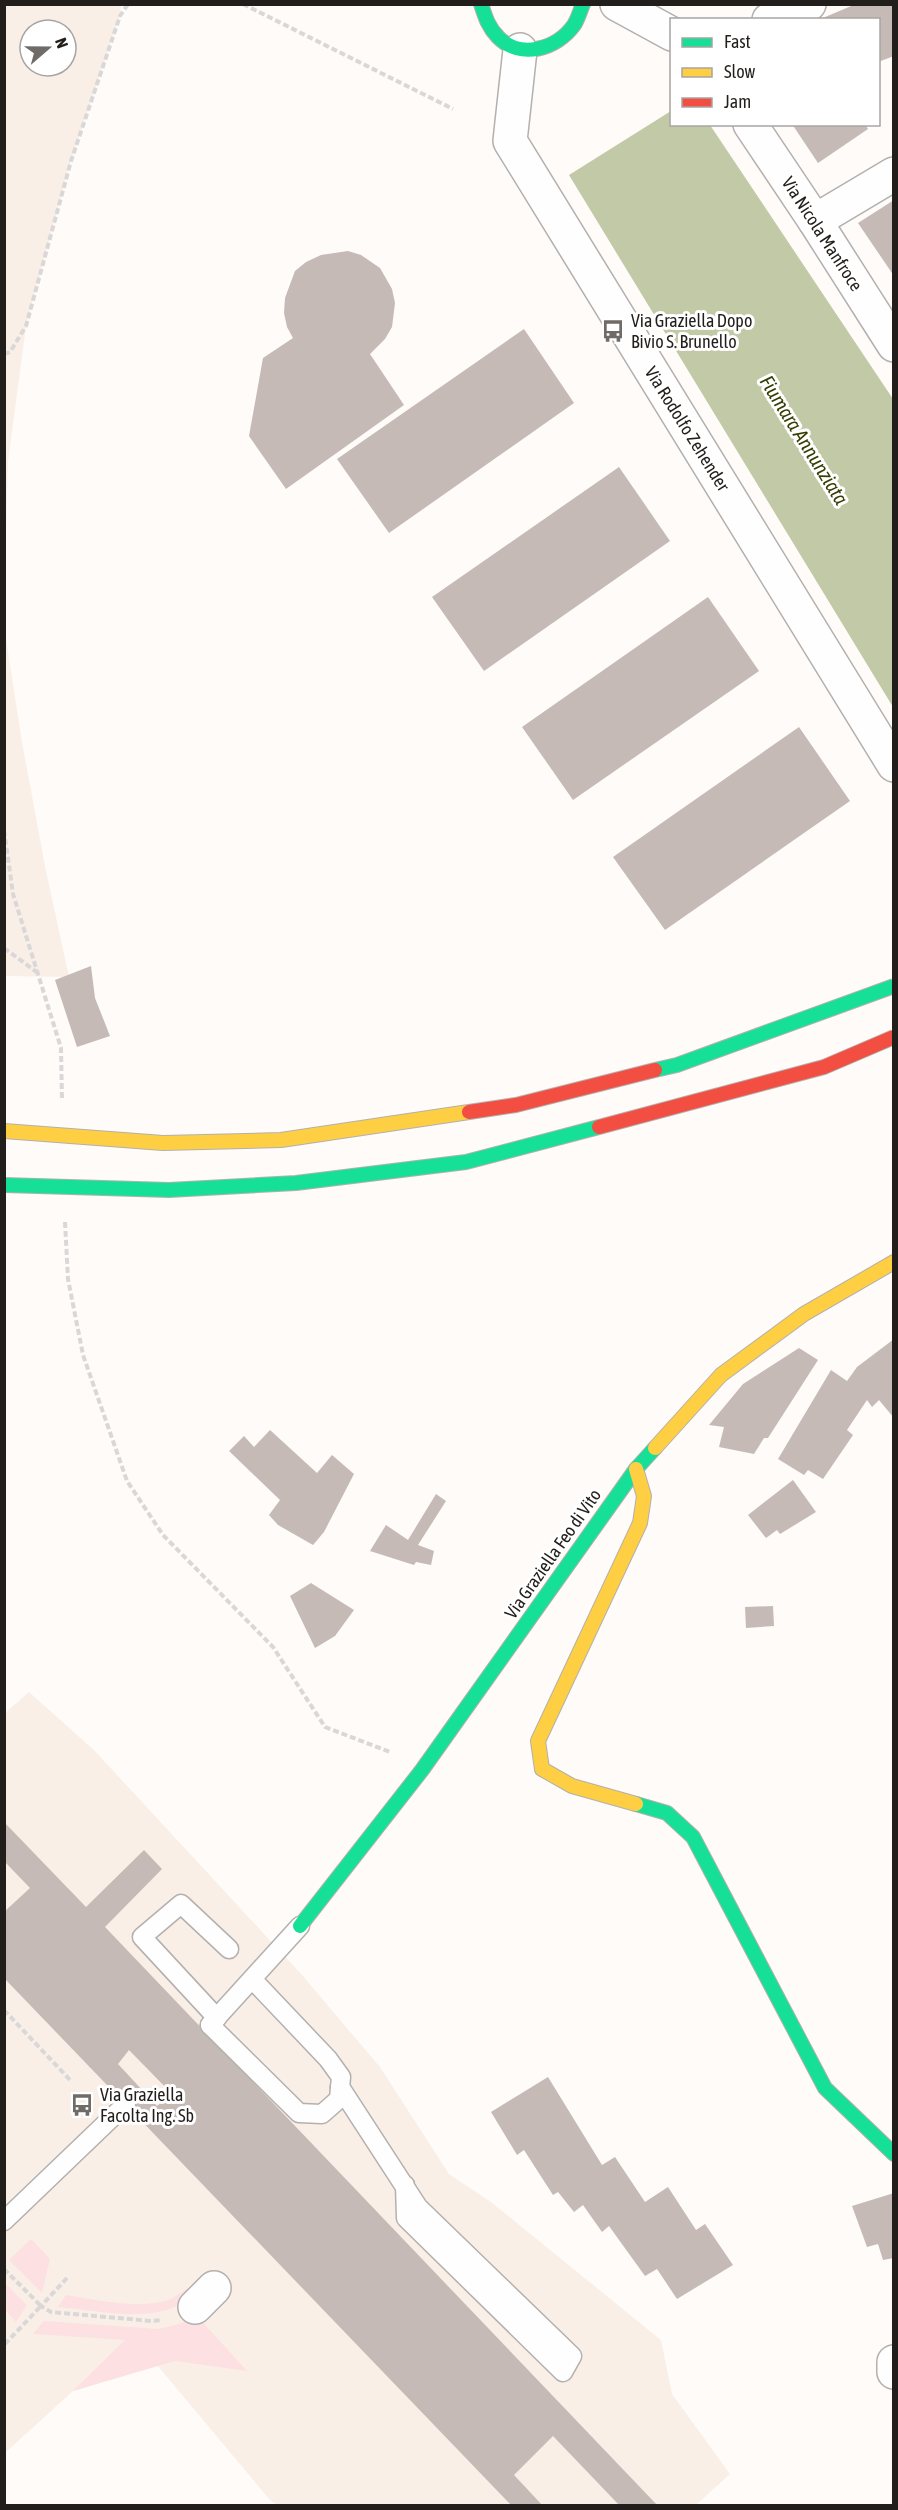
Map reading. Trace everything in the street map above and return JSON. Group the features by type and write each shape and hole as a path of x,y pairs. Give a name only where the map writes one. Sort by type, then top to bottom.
{"main road":[{"path":"475,4 487,24 507,44 520,50 538,51 555,45 569,35 579,20 583,4"},
{"path":"481,4 487,24"},
{"path":"4,1131 163,1143 281,1140 516,1105 677,1065 894,986"},
{"path":"4,1185 169,1190 296,1183 466,1162 824,1067 894,1037"},
{"name":"Via Graziella Feo di Vito","path":"300,1926 422,1770 636,1469 721,1375 804,1314 894,1262"},
{"path":"636,1469 643,1484 645,1498 640,1523 538,1741 542,1769 572,1786 667,1813 693,1837 825,2088 894,2154"}],"street":[{"path":"617,4 670,33"},
{"path":"662,4 672,18"},
{"path":"774,18 809,4"},
{"name":"Via Rodolfo Zehender","path":"520,50 510,141 894,765"},
{"name":"Via Nicola Manfroce","path":"751,126 894,345"},
{"path":"815,221 894,174"},
{"path":"894,2362 894,2372"}],"lane":[{"path":"230,1949 181,1904 142,1937 211,2025 299,2113 322,2114 339,2099 341,2077 328,2059 252,1980"},
{"path":"211,2025 300,1926"},
{"path":"340,2087 405,2185 418,2207 572,2356 563,2372 406,2218 405,2185"},
{"path":"4,2221 126,2104"}],"path":[{"path":"4,354 10,352 26,326 71,161 120,15 128,4"},
{"path":"243,4 453,109"},
{"path":"4,830 13,894 61,1048 62,1104"},
{"path":"4,948 38,973"},
{"path":"65,1218 68,1279 82,1356 127,1481 163,1535 273,1647 325,1727 398,1755 422,1770"},
{"path":"4,2010 72,2082"},
{"path":"4,2269 51,2312 151,2321 173,2318 205,2297"},
{"path":"4,2346 67,2278"}],"shaded area":[{"path":"5,4 121,5 120,16 71,161 26,326 8,462 5,565"},
{"path":"4,626 22,742 69,977 5,976"},
{"path":"29,1692 94,1750 302,1975 380,2067 449,2174 491,2202 661,2340 672,2394 730,2474 696,2505 277,2505 270,2500 157,2365 73,2391 5,2453 4,1714"},
{"path":"31,2239 50,2259 42,2293 9,2260"},
{"path":"4,2282 27,2305 16,2322 5,2310"},
{"path":"187,2289 199,2292 184,2303 168,2310 150,2313 113,2313 58,2307 66,2295 119,2303 147,2304 171,2299"},
{"path":"196,2315 247,2371 175,2361 73,2391 125,2340 33,2334 44,2321 159,2329 182,2323"}],"water":[{"name":"Fiumara Annunziata","path":"670,112 670,126 711,126 893,399 893,707 569,175"}],"building":[{"path":"856,4 894,4 894,56 880,61 880,18 823,18"},
{"path":"793,126 866,126 868,129 818,163"},
{"path":"894,200 894,276 858,223"},
{"path":"348,251 361,255 380,268 392,289 395,303 392,327 385,339 370,354 404,405 286,489 249,436 263,358 293,338 287,327 284,313 285,298 295,271 306,262 321,255"},
{"path":"524,329 574,403 389,533 337,459"},
{"path":"619,467 670,541 484,671 432,597"},
{"path":"708,597 759,671 573,800 522,727"},
{"path":"799,727 850,801 665,930 613,857"},
{"path":"91,966 95,998 110,1036 77,1047 55,980"},
{"path":"894,1339 894,1418 879,1400 872,1407 867,1400 847,1430 853,1435 823,1479 808,1470 804,1475 778,1459 831,1370 847,1381 857,1367"},
{"path":"799,1348 818,1360 768,1438 764,1438 754,1454 719,1447 724,1427 709,1425 743,1384"},
{"path":"270,1430 317,1473 332,1455 354,1474 324,1532 313,1545 278,1525 269,1515 280,1500 229,1451 244,1436 254,1447"},
{"path":"793,1480 816,1512 780,1534 777,1530 766,1538 748,1515"},
{"path":"436,1494 446,1501 418,1545 434,1551 431,1565 416,1562 414,1565 370,1551 386,1525 408,1540"},
{"path":"311,1583 354,1610 335,1636 315,1648 290,1596"},
{"path":"773,1606 774,1626 746,1628 745,1607"},
{"path":"4,1822 86,1907 144,1850 162,1869 105,1927 658,2506 620,2506 553,2436 514,2475 543,2506 512,2506 4,1978 4,1912 30,1888 4,1861","holes":["129,2050 172,2094 157,2106 118,2064"]},
{"path":"548,2077 602,2165 615,2157 645,2202 668,2187 696,2230 705,2224 733,2265 677,2299 657,2269 645,2276 609,2226 602,2232 583,2205 574,2212 558,2192 553,2195 524,2150 517,2155 491,2112"},
{"path":"894,2193 894,2258 883,2260 878,2244 867,2247 852,2206"}],"traffic: fast":[{"path":"481,4 489,25 498,37 507,44 527,50 548,45 567,33 575,23 583,4"},
{"path":"655,1070 677,1065 894,986"},
{"path":"4,1185 169,1190 296,1183 466,1162 599,1127"},
{"path":"300,1926 422,1770 636,1469 655,1448"},
{"path":"636,1804 667,1813 693,1837 825,2088 894,2154"}],"traffic: slow":[{"path":"4,1131 163,1143 281,1140 469,1112"},
{"path":"655,1448 721,1375 804,1314 894,1262"},
{"path":"636,1469 644,1496 640,1523 538,1741 542,1769 572,1786 636,1804"}],"traffic: jam":[{"path":"599,1127 824,1067 894,1037"},
{"path":"469,1112 516,1105 655,1070"}],"place":[{"name":"Via Graziella Dopo Bivio S. Brunello","path":"613,331"},
{"name":"Via Graziella Facolta Ing. Sb","path":"82,2105"}]}
